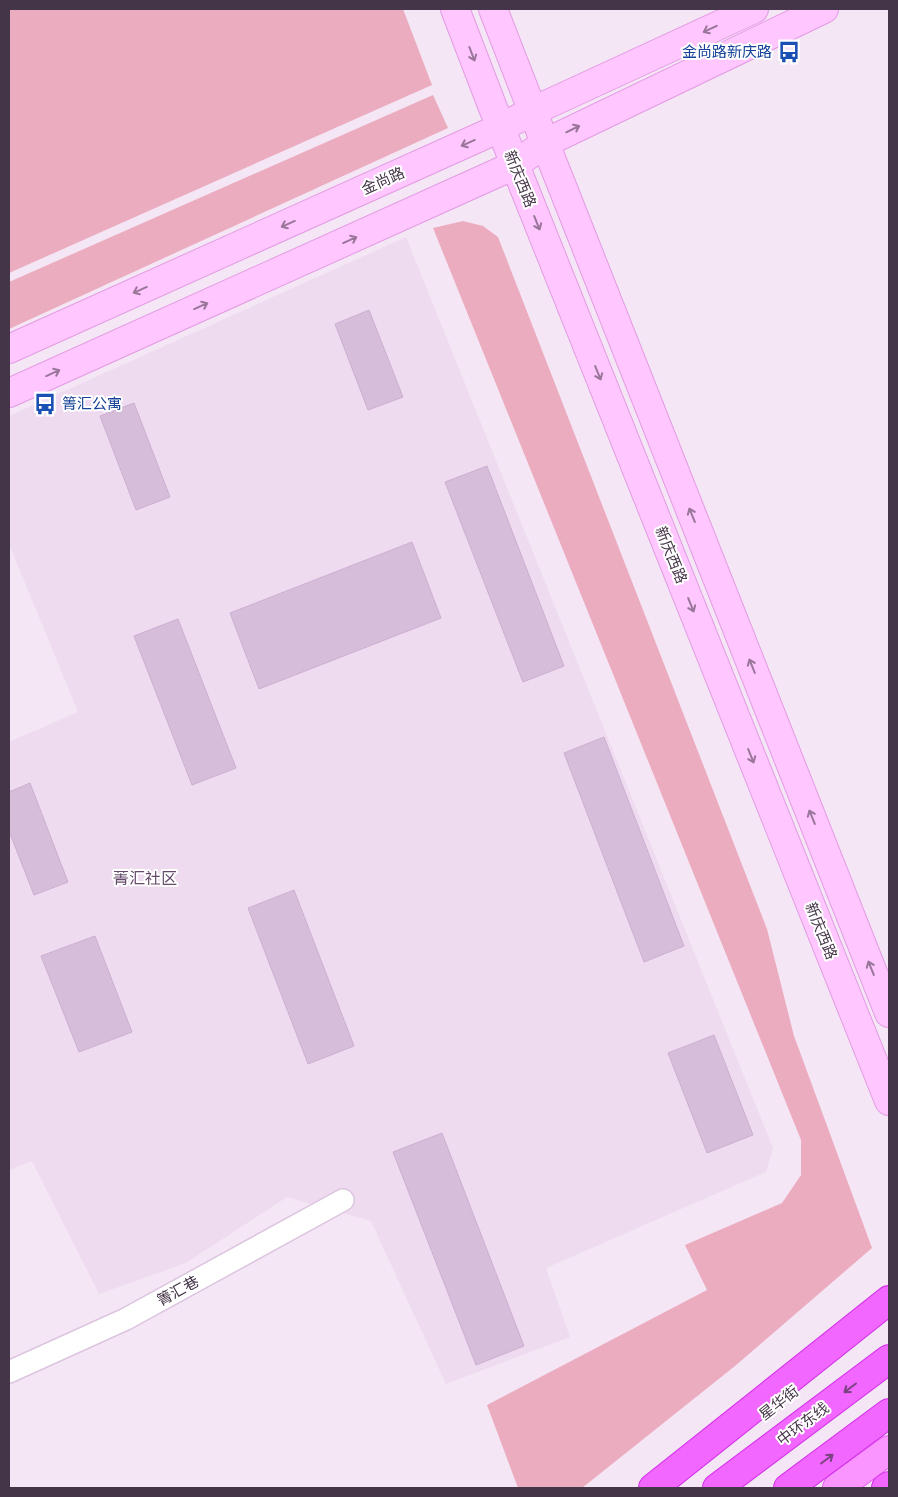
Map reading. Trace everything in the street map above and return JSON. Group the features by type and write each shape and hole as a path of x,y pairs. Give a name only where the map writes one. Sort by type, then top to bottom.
{"highway":[{"path":"653,1488 889,1300"},
{"name":"中环东线","path":"717,1488 889,1359"},
{"path":"788,1488 889,1412"}],"main road":[{"name":"星华街","path":"669,1488 889,1317"},
{"path":"837,1488 889,1450"}],"street":[{"name":"新庆西路","path":"455,9 514,166 889,1101"},
{"path":"494,9 532,111 889,1013"},
{"name":"金尚路","path":"9,349 500,128 532,111 754,9"},
{"path":"9,393 514,166 545,143 824,9"},
{"name":"箐汇巷","path":"9,1372 126,1319 343,1200"}],"shaded area":[{"path":"9,9 403,9 432,85 9,273"},
{"path":"433,95 448,128 9,329 9,282"},
{"path":"463,221 483,226 498,237 767,929 794,1036 872,1248 735,1366 582,1488 518,1488 487,1405 707,1290 685,1245 782,1203 801,1175 801,1140 433,228"},
{"path":"406,237 773,1148 766,1172 546,1268 570,1337 446,1384 371,1221 287,1197 186,1263 99,1294 32,1161 9,1170 9,742 78,712 9,544 9,416"}],"building":[{"path":"369,310 403,397 368,410 335,324"},
{"path":"134,403 170,497 136,510 100,416"},
{"path":"487,466 564,666 523,682 445,482"},
{"path":"412,542 441,618 259,689 230,613"},
{"path":"178,619 236,768 192,785 134,636"},
{"path":"604,737 684,946 644,962 564,753"},
{"path":"30,783 68,882 34,895 9,831 9,792"},
{"path":"294,890 354,1046 308,1064 248,908"},
{"path":"95,936 132,1032 79,1052 41,956"},
{"path":"714,1035 753,1135 707,1153 668,1053"},
{"path":"442,1133 524,1346 476,1365 393,1152"}],"place":[{"name":"金尚路新庆路","path":"789,52"},
{"name":"箐汇公寓","path":"45,404"}],"district":[{"name":"菁汇社区","path":"145,878"}]}
